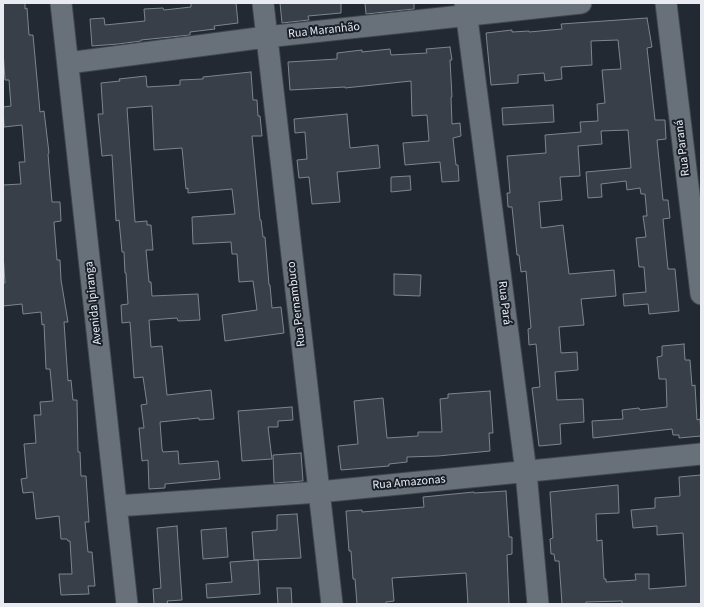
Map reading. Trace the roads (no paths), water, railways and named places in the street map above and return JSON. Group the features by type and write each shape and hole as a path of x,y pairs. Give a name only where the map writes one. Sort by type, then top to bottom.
{"street":[{"name":"Avenida Ipiranga","path":"61,3 127,604"},
{"name":"Rua Pernambuco","path":"263,3 332,604"},
{"name":"Rua Maranhão","path":"68,63 266,38 465,10 581,3"},
{"name":"Rua Paraná","path":"666,3 701,294"},
{"name":"Rua Pará","path":"465,10 526,472 538,604"},
{"name":"Rua Amazonas","path":"116,506 319,492 701,454"}]}
